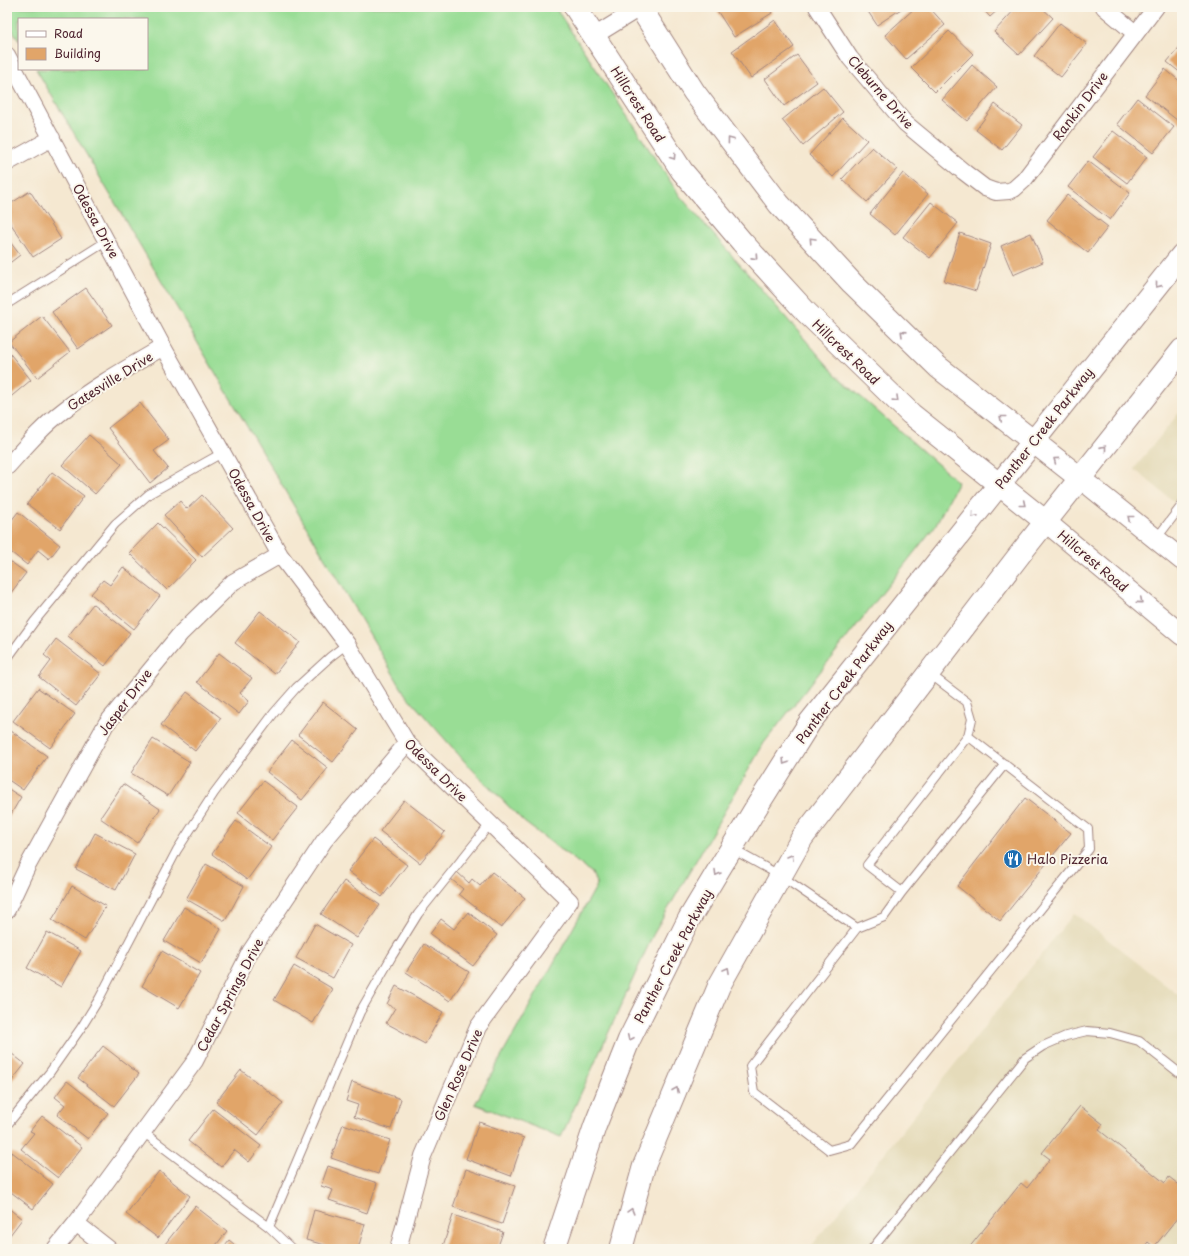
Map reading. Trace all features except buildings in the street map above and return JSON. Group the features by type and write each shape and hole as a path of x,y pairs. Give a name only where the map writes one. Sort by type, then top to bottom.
{"main road":[{"name":"Hillcrest Road","path":"575,7 682,171 742,242 806,312 911,414 1046,522"},
{"path":"640,7 694,92 779,204 852,283 938,367 1080,478"},
{"name":"Panther Creek Parkway","path":"554,1249 595,1126 629,1040 689,919 754,810 810,722 1182,255"},
{"path":"621,1249 644,1166 719,986 802,838 1080,478 1182,350"}],"street":[{"path":"594,36 640,7"},
{"name":"Cleburne Drive","path":"817,7 850,58 905,123 985,188 996,192"},
{"path":"1104,7 1135,33"},
{"name":"Rankin Drive","path":"996,192 1014,189 1024,180 1156,7"},
{"name":"Odessa Drive","path":"7,55 163,347 280,555 347,644 406,743 570,901"},
{"path":"7,163 52,138"},
{"name":"Gatesville Drive","path":"7,467 38,432 64,410 102,383 163,347"},
{"path":"1080,478 1182,560"},
{"name":"Hillcrest Road","path":"1046,522 1182,635"},
{"name":"Jasper Drive","path":"7,910 27,867 106,724 181,633 233,582 280,555"},
{"name":"Cedar Springs Drive","path":"54,1249 76,1223 195,1061 250,952 324,841 406,743"},
{"name":"Glen Rose Drive","path":"398,1249 423,1156 478,1027 570,901"},
{"path":"76,1223 109,1249"}],"lane":[{"path":"7,304 107,242"},
{"path":"7,659 34,622 115,524 149,494 222,453"},
{"path":"1156,539 1182,505"},
{"path":"7,1125 50,1072 99,1000 178,850 214,793 274,713 296,688 324,662 347,644"},
{"path":"902,892 867,865 968,736 972,719 967,702 929,673"},
{"path":"968,736 1005,764 1088,829 1089,849 851,1144 829,1150 754,1092 750,1066 857,928 884,917 902,892 1005,764"},
{"path":"269,1227 360,1012 418,914 490,824"},
{"path":"732,848 781,876 857,928"},
{"path":"872,1249 1025,1058 1042,1046 1066,1036 1080,1033 1110,1032 1139,1041 1182,1075"},
{"path":"143,1132 269,1227 292,1249"}],"shaded area":[{"path":"1182,409 1182,508 1134,469"},
{"path":"1074,913 1182,998 1182,1249 809,1249"}],"green space":[{"path":"13,7 555,7 680,196 836,375 958,482 935,526 764,743 653,935 561,1137 475,1104 597,885 592,873 524,822 466,763 405,694 37,70 148,70 148,18 18,18 18,39 7,21 7,10"}],"place":[{"name":"Halo Pizzeria","path":"1013,859"}]}
